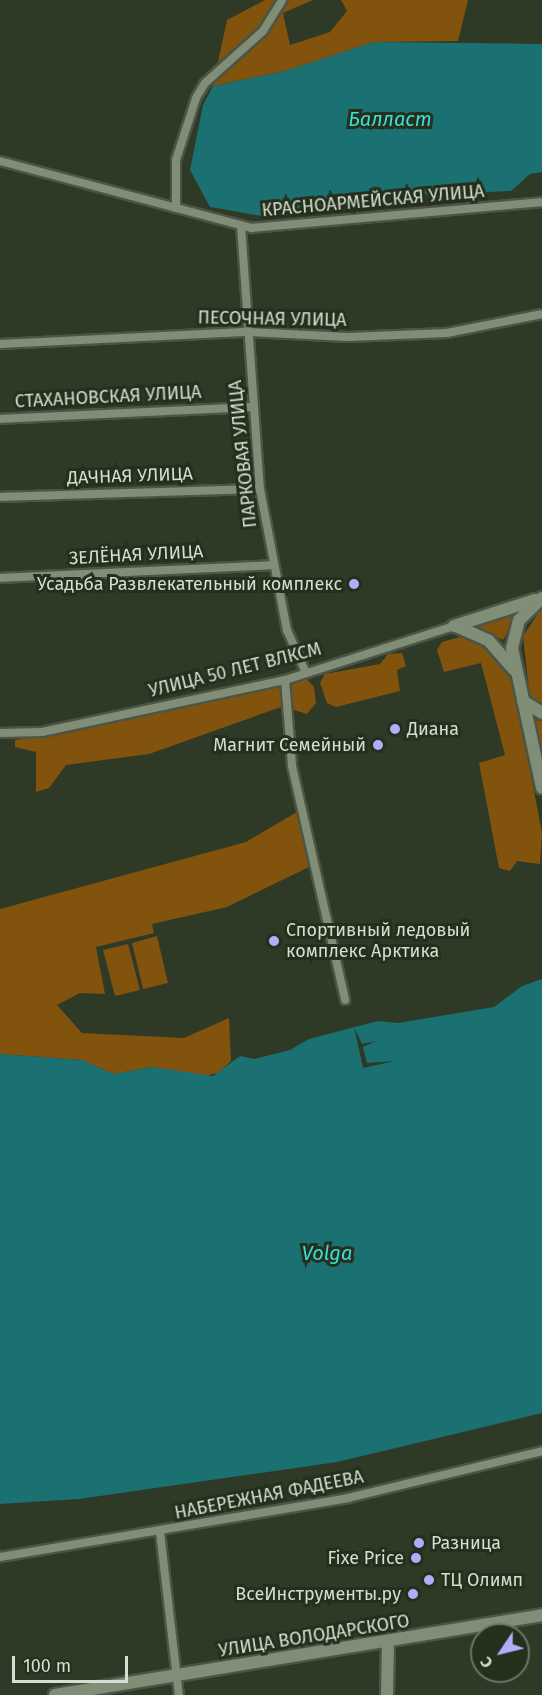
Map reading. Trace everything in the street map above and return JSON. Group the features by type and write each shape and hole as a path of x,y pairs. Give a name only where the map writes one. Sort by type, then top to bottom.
{"street":[{"path":"176,208 176,160 196,98 205,83 263,31 282,0"},
{"name":"КРАСНОАРМЕЙСКАЯ УЛИЦА","path":"0,161 241,226 542,202"},
{"name":"ПАРКОВАЯ УЛИЦА","path":"241,226 260,489 287,630 306,673"},
{"name":"ПЕСОЧНАЯ УЛИЦА","path":"0,344 249,332 348,337 447,333 542,314"},
{"name":"СТАХАНОВСКАЯ УЛИЦА","path":"0,419 254,407"},
{"name":"ДАЧНАЯ УЛИЦА","path":"0,497 260,489"},
{"name":"ЗЕЛЁНАЯ УЛИЦА","path":"0,578 273,565"},
{"path":"542,598 515,629 516,675 542,788"},
{"name":"УЛИЦА 50 ЛЕТ ВЛКСМ","path":"0,733 42,732 285,680 542,598"},
{"path":"454,626 494,645 516,675"},
{"path":"285,680 291,760 345,999"},
{"path":"523,701 542,713"},
{"name":"НАБЕРЕЖНАЯ ФАДЕЕВА","path":"0,1557 160,1532 348,1498 542,1451"},
{"path":"160,1532 179,1695"},
{"name":"УЛИЦА ВОЛОДАРСКОГО","path":"55,1695 388,1644 542,1615"},
{"path":"387,1695 388,1644"}],"shaded area":[{"path":"265,0 313,0 283,13 290,45 330,32 347,11 341,0 468,0 458,41 374,42 285,71 213,86 227,20"},
{"path":"542,608 542,708 530,699 523,636"},
{"path":"520,609 503,640 471,626"},
{"path":"464,636 493,653 512,676 542,833 540,864 517,861 510,871 499,868 479,763 505,755 481,663 444,672 437,650 442,642"},
{"path":"402,653 406,666 397,670 400,691 336,707 327,703 320,683 325,674 380,664 388,654"},
{"path":"303,675 314,687 316,703 307,714 294,710 291,702 291,686"},
{"path":"282,684 281,707 149,754 66,765 49,788 36,792 36,752 15,747 15,740 73,732"},
{"path":"534,720 542,721 542,761"},
{"path":"297,812 309,867 227,907 152,924 154,933 96,947 105,994 80,993 57,1005 82,1033 184,1038 229,1018 231,1061 218,1073 204,1076 153,1067 113,1074 82,1060 0,1054 0,909 246,842"},
{"path":"157,936 168,983 143,989 132,943"},
{"path":"128,944 140,990 115,996 103,950"}],"water":[{"name":"Балласт","path":"374,42 542,44 542,172 530,174 511,191 372,197 317,213 267,217 210,207 190,170 203,105 213,86 285,71"},
{"name":"Volga","path":"542,979 542,1413 337,1462 79,1499 0,1504 0,1054 82,1060 113,1074 153,1067 213,1076 240,1056 254,1059 290,1050 309,1039 378,1021 398,1023 494,1007 522,986"}],"pier":[{"path":"354,1027 362,1044 376,1041 363,1047 367,1063 395,1061 363,1068"}],"place":[{"name":"Усадьба Развлекательный комплекс","path":"354,584"},
{"name":"Диана","path":"395,729"},
{"name":"Магнит Семейный","path":"378,745"},
{"name":"Спортивный ледовый комплекс Арктика","path":"274,941"},
{"name":"Разница","path":"419,1543"},
{"name":"Fixe Price","path":"416,1558"},
{"name":"ТЦ Олимп","path":"429,1580"},
{"name":"ВсеИнструменты.ру","path":"413,1594"}]}
